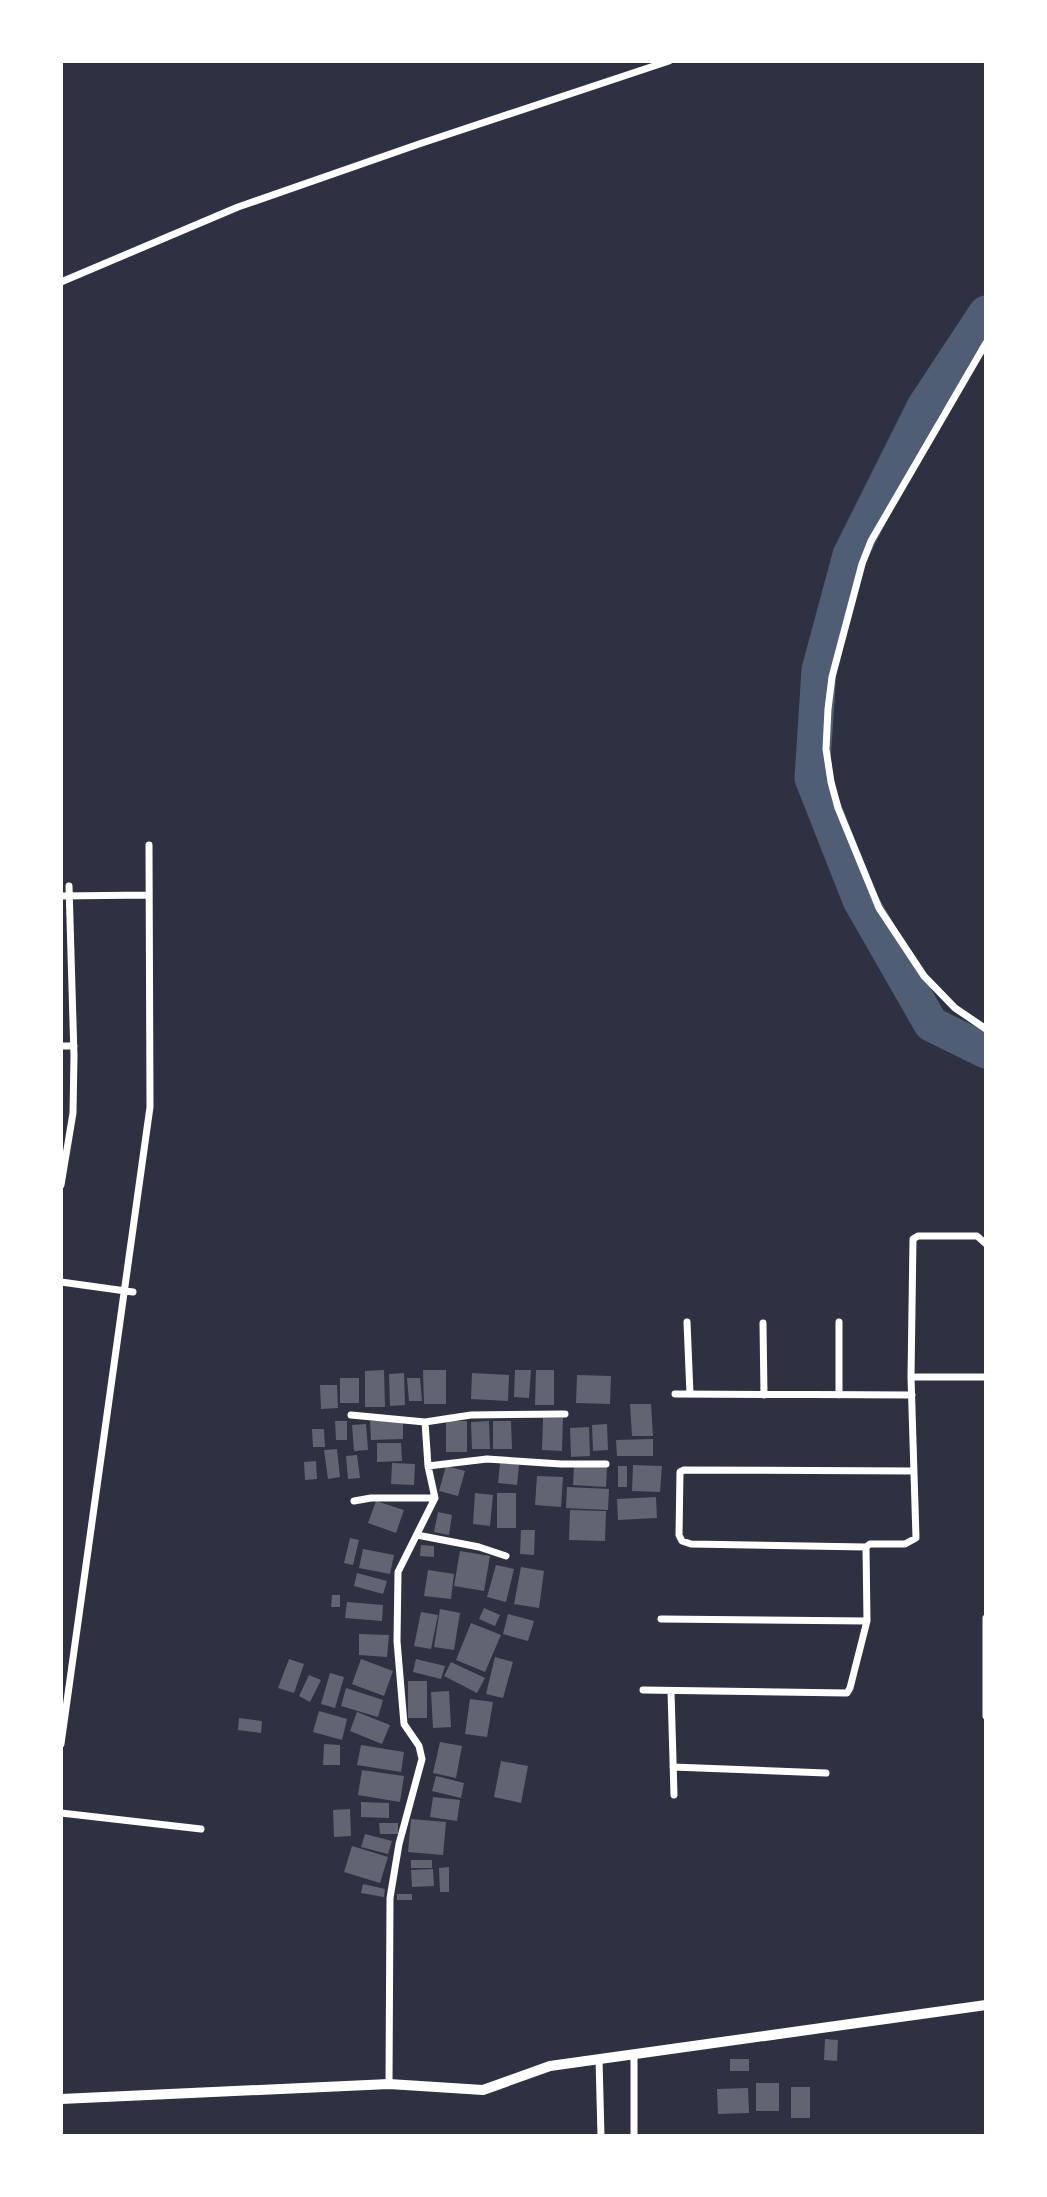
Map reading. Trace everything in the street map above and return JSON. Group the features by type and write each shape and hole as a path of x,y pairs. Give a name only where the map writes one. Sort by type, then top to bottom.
{"street":[{"path":"61,282 238,207 669,61"},
{"path":"986,344 871,541 862,564 832,677 827,749 838,808 879,908 924,976 955,1008 986,1029"},
{"path":"61,1744 129,1291 150,1107 149,845"},
{"path":"61,1185 73,1112 72,970 65,896 69,886"},
{"path":"65,896 148,895"},
{"path":"61,970 72,970"},
{"path":"61,1046 74,1046"},
{"path":"61,1128 71,1129"},
{"path":"914,1471 684,1470 680,1472 679,1535 682,1541 691,1544 866,1548 870,1544 905,1544 916,1538 912,1395 911,1377 913,1239 918,1236 977,1236 986,1244"},
{"path":"61,1282 129,1291"},
{"path":"687,1322 690,1394"},
{"path":"839,1322 839,1395"},
{"path":"762,1323 764,1395"},
{"path":"911,1377 986,1377"},
{"path":"675,1394 912,1395"},
{"path":"351,1415 425,1422 482,1414 565,1414"},
{"path":"389,2084 390,1898 399,1844 422,1759 419,1746 404,1724 397,1641 398,1572 435,1498 428,1466 425,1422"},
{"path":"428,1466 487,1459 606,1464"},
{"path":"354,1501 435,1498"},
{"path":"417,1535 479,1547 506,1556"},
{"path":"643,1690 847,1693 867,1621 866,1548"},
{"path":"986,1618 986,1716"},
{"path":"661,1619 867,1621"},
{"path":"671,1691 674,1795"},
{"path":"673,1766 827,1773"},
{"path":"61,1812 201,1829"},
{"path":"61,2099 389,2084 483,2090 550,2066 986,2006"},
{"path":"634,2054 634,2136"},
{"path":"599,2059 601,2136"}],"building":[{"path":"384,1370 385,1407 365,1407 365,1371"},
{"path":"423,1370 446,1370 446,1404 424,1404"},
{"path":"515,1370 531,1370 529,1398 514,1397"},
{"path":"536,1370 554,1370 554,1405 535,1405"},
{"path":"404,1373 405,1405 390,1406 389,1374"},
{"path":"472,1373 509,1375 508,1401 471,1399"},
{"path":"577,1375 611,1376 610,1404 576,1403"},
{"path":"340,1378 359,1378 359,1403 340,1403"},
{"path":"407,1378 420,1378 422,1401 409,1401"},
{"path":"320,1385 337,1385 338,1408 321,1409"},
{"path":"630,1404 651,1404 653,1436 632,1436"},
{"path":"543,1418 563,1418 562,1451 542,1450"},
{"path":"403,1420 403,1439 371,1440 370,1421"},
{"path":"335,1421 347,1421 347,1440 336,1440"},
{"path":"446,1421 467,1421 467,1452 446,1452"},
{"path":"489,1421 490,1449 472,1449 471,1422"},
{"path":"493,1421 511,1421 512,1449 493,1449"},
{"path":"366,1424 368,1450 354,1451 352,1425"},
{"path":"607,1424 608,1450 593,1451 592,1425"},
{"path":"589,1427 590,1456 571,1457 570,1428"},
{"path":"312,1429 324,1429 325,1447 313,1447"},
{"path":"653,1439 653,1456 617,1456 616,1440"},
{"path":"377,1443 401,1443 402,1461 377,1462"},
{"path":"337,1449 340,1477 328,1479 324,1450"},
{"path":"357,1455 360,1478 348,1479 346,1456"},
{"path":"316,1461 317,1479 305,1480 304,1462"},
{"path":"392,1463 415,1464 414,1485 391,1484"},
{"path":"500,1463 519,1465 517,1485 498,1483"},
{"path":"574,1465 607,1467 606,1487 573,1485"},
{"path":"633,1465 662,1466 660,1492 632,1491"},
{"path":"446,1466 465,1471 458,1496 439,1491"},
{"path":"618,1466 627,1466 627,1487 618,1487"},
{"path":"537,1476 563,1477 561,1507 535,1505"},
{"path":"567,1487 609,1489 608,1510 566,1508"},
{"path":"475,1493 493,1495 490,1526 473,1524"},
{"path":"497,1493 516,1493 516,1528 497,1528"},
{"path":"656,1497 657,1518 618,1520 617,1499"},
{"path":"376,1501 404,1510 396,1533 368,1523"},
{"path":"570,1510 606,1511 605,1541 569,1540"},
{"path":"438,1512 452,1515 449,1535 434,1532"},
{"path":"521,1530 535,1530 534,1555 520,1554"},
{"path":"350,1538 359,1540 353,1565 344,1563"},
{"path":"421,1545 434,1546 434,1557 420,1556"},
{"path":"363,1549 394,1555 390,1574 359,1568"},
{"path":"460,1551 490,1556 484,1591 454,1586"},
{"path":"496,1565 514,1569 506,1602 487,1597"},
{"path":"521,1567 544,1571 539,1608 514,1604"},
{"path":"428,1570 454,1574 451,1599 424,1596"},
{"path":"357,1573 387,1581 383,1594 354,1586"},
{"path":"332,1595 340,1595 340,1607 331,1607"},
{"path":"347,1602 383,1605 382,1621 345,1618"},
{"path":"484,1608 500,1615 495,1626 479,1619"},
{"path":"440,1609 460,1613 454,1650 434,1647"},
{"path":"421,1612 438,1615 431,1649 414,1646"},
{"path":"508,1614 534,1621 528,1641 503,1634"},
{"path":"471,1623 501,1635 485,1672 456,1660"},
{"path":"359,1634 389,1635 387,1657 359,1655"},
{"path":"495,1657 513,1662 503,1698 486,1694"},
{"path":"289,1659 304,1664 294,1693 278,1688"},
{"path":"361,1659 393,1671 384,1696 352,1684"},
{"path":"416,1659 445,1666 441,1679 413,1672"},
{"path":"451,1662 485,1678 477,1693 444,1676"},
{"path":"330,1673 344,1677 335,1708 321,1704"},
{"path":"309,1675 321,1680 310,1702 299,1696"},
{"path":"408,1681 427,1681 427,1718 408,1718"},
{"path":"346,1688 383,1700 378,1717 341,1706"},
{"path":"449,1691 451,1727 433,1728 431,1692"},
{"path":"470,1699 493,1702 487,1737 465,1734"},
{"path":"319,1711 347,1719 342,1740 313,1732"},
{"path":"357,1712 390,1725 382,1744 350,1731"},
{"path":"239,1718 262,1721 261,1733 238,1730"},
{"path":"440,1742 462,1746 456,1778 433,1773"},
{"path":"324,1744 340,1745 340,1765 323,1765"},
{"path":"361,1745 404,1752 401,1772 357,1765"},
{"path":"501,1761 528,1766 521,1803 494,1797"},
{"path":"362,1770 404,1776 400,1802 358,1795"},
{"path":"436,1776 464,1783 461,1798 432,1791"},
{"path":"433,1797 460,1800 457,1821 430,1817"},
{"path":"361,1802 389,1803 389,1818 361,1817"},
{"path":"350,1809 351,1836 334,1837 333,1810"},
{"path":"411,1819 446,1822 443,1855 408,1852"},
{"path":"379,1823 398,1823 398,1834 380,1834"},
{"path":"365,1834 392,1841 388,1854 361,1847"},
{"path":"352,1846 388,1857 380,1883 344,1872"},
{"path":"411,1860 432,1860 432,1868 411,1868"},
{"path":"449,1867 449,1892 440,1892 439,1868"},
{"path":"433,1869 434,1886 412,1887 411,1870"},
{"path":"363,1884 385,1889 384,1897 361,1893"},
{"path":"397,1894 412,1894 412,1900 397,1900"},
{"path":"825,2039 838,2040 837,2061 824,2060"},
{"path":"730,2059 749,2059 749,2071 730,2071"},
{"path":"756,2083 779,2083 779,2111 756,2111"},
{"path":"791,2087 810,2087 810,2118 791,2118"},
{"path":"748,2088 749,2113 718,2114 717,2089"}],"waterway":[{"path":"986,313 924,407 850,555 819,670 812,778 860,900 931,1024 986,1051"}]}
